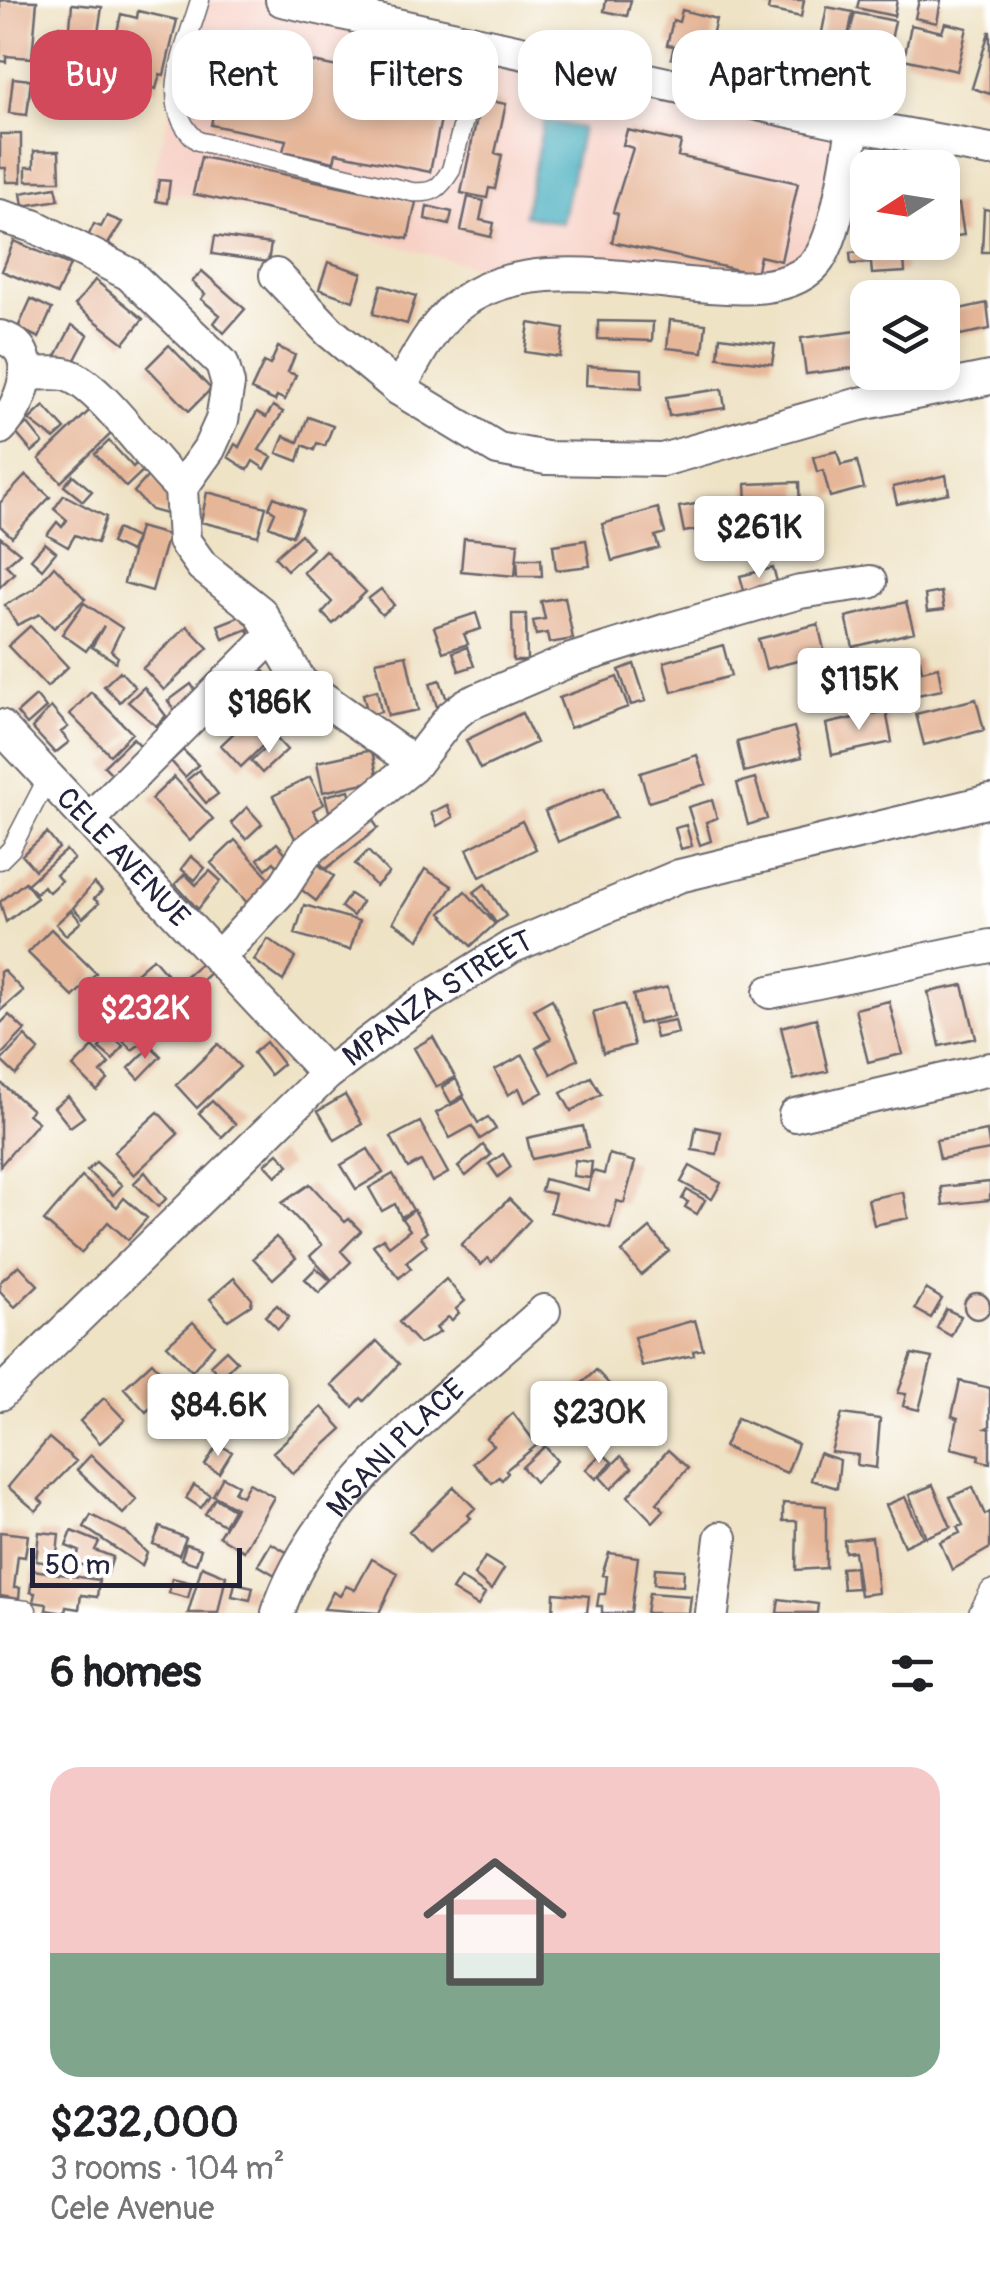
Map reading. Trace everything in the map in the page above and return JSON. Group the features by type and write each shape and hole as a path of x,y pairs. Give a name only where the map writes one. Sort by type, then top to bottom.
{"street":[{"path":"282,0 344,6 435,30"},
{"path":"498,46 854,126 990,150"},
{"path":"399,388 450,312 477,293 517,281 580,271 764,288 801,278 819,261 834,220 854,126"},
{"path":"0,216 34,226 129,274 222,362 228,384 222,420 210,449 181,488 181,517 190,554 253,605 301,682 414,763"},
{"path":"276,275 330,332 399,388 498,449 546,458 662,460 860,404 990,378"},
{"path":"0,337 8,339 22,356 25,374 20,407 0,428"},
{"path":"25,374 67,374 86,386 155,465 181,488"},
{"path":"220,956 283,888 306,852 414,763 450,718 488,693 571,660 800,592 870,582"},
{"path":"89,820 272,636"},
{"name":"CELE AVENUE","path":"0,726 327,1074"},
{"name":"MPANZA STREET","path":"0,1394 327,1074 511,947 680,876 990,800"},
{"path":"770,992 990,946"},
{"path":"795,1115 990,1070"},
{"name":"MSANI PLACE","path":"278,1613 320,1530 365,1478 544,1310"},
{"path":"712,1613 722,1538"}],"lane":[{"path":"200,0 173,95 186,132 198,140 426,194 441,188 451,170 464,120"},
{"path":"0,860 11,849 48,777"},
{"path":"978,1613 990,1590"},
{"path":"0,1607 27,1610"}],"shaded area":[{"path":"200,0 288,0 426,30 333,30 333,120 498,120 498,46 518,50 518,120 652,120 652,79 672,83 672,120 854,123 800,276 518,279 334,228 149,188 172,103 172,120 313,120 313,30 192,30"}],"water":[{"path":"544,120 582,128 562,223 524,215"}],"building":[{"path":"0,0 37,1 34,30 30,30 30,58 6,56 6,62 0,61"},
{"path":"606,0 631,0 627,16 604,11"},
{"path":"770,0 804,0 801,17 768,10"},
{"path":"859,0 897,0 894,16 857,8"},
{"path":"919,0 941,0 937,23 915,18"},
{"path":"72,4 102,7 98,30 59,30 59,26 70,27"},
{"path":"827,7 853,12 849,30 822,30"},
{"path":"682,10 716,19 713,30 672,30 672,46 667,45 673,20 679,22"},
{"path":"138,11 177,20 164,75 160,74 156,89 152,88 152,30 118,30 121,14 137,18"},
{"path":"855,13 895,21 893,30 850,30"},
{"path":"945,23 967,28 957,71 906,59 911,25 942,32"},
{"path":"990,32 990,94 972,88"},
{"path":"313,62 333,66 333,120 441,120 430,172 336,153 334,162 283,151 286,140 211,125 212,120 313,120"},
{"path":"13,78 30,80 27,115 9,113"},
{"path":"498,102 506,104 495,153 502,155 495,189 489,188 487,198 461,193 477,120 498,120"},
{"path":"627,130 681,142 678,156 798,183 781,261 760,256 756,274 612,242 618,214 613,212 633,148 623,145"},
{"path":"0,134 21,134 21,182 6,182 6,168 0,168"},
{"path":"34,151 59,151 60,181 26,181 26,167 34,167"},
{"path":"201,157 416,202 408,239 193,194"},
{"path":"159,180 170,181 167,203 156,201"},
{"path":"56,187 59,200 23,206 21,193"},
{"path":"468,197 484,201 480,220 494,223 491,237 461,230"},
{"path":"427,206 452,212 449,225 425,219"},
{"path":"984,209 990,210 990,252 982,252"},
{"path":"107,216 122,222 108,244 115,247 110,261 82,249 94,224 101,227"},
{"path":"215,236 271,244 268,262 212,254"},
{"path":"14,241 70,265 57,294 2,271"},
{"path":"851,260 904,260 905,272 872,274 871,263 851,264"},
{"path":"328,262 362,273 353,301 319,289"},
{"path":"202,271 245,309 224,333 214,323 220,315 201,299 205,294 192,282"},
{"path":"95,280 143,319 124,343 75,305"},
{"path":"381,285 416,296 407,324 373,314"},
{"path":"31,299 52,309 39,338 18,328"},
{"path":"987,303 990,329 960,335 960,309"},
{"path":"670,320 706,324 703,352 667,348"},
{"path":"598,321 653,322 652,341 598,339"},
{"path":"529,323 564,329 560,357 525,352"},
{"path":"72,325 88,335 70,369 54,360"},
{"path":"850,332 850,368 806,374 801,338"},
{"path":"720,337 775,344 772,364 718,357"},
{"path":"169,345 211,389 189,411 147,367"},
{"path":"278,347 295,355 288,372 296,375 285,400 277,396 275,401 251,390 264,362 270,365"},
{"path":"587,366 642,369 642,388 586,385"},
{"path":"722,389 725,408 669,416 666,397"},
{"path":"44,406 65,429 54,439 29,420"},
{"path":"273,406 283,412 259,450 272,457 265,469 253,461 248,470 228,457 235,444 239,447 257,412 266,417"},
{"path":"91,409 113,432 61,482 39,459"},
{"path":"308,417 333,426 325,446 317,443 314,450 303,445 298,461 277,453 284,436 298,442"},
{"path":"27,423 43,443 32,452 16,433"},
{"path":"109,441 133,467 140,460 147,467 126,487 95,454"},
{"path":"837,451 841,465 857,461 864,488 830,497 823,470 817,472 813,457"},
{"path":"26,475 50,497 12,537 0,526 0,503"},
{"path":"73,475 92,491 83,501 64,486"},
{"path":"149,475 178,492 166,514 151,510 134,492"},
{"path":"946,475 949,493 897,504 893,487"},
{"path":"799,482 800,514 773,514 772,501 747,502 746,484"},
{"path":"207,492 266,507 258,536 201,522"},
{"path":"64,495 106,517 97,543 75,535 68,547 47,535 57,522 62,527 67,520 54,509"},
{"path":"274,497 303,510 292,536 269,526 275,512 269,508"},
{"path":"712,501 717,526 684,532 679,507"},
{"path":"658,508 665,533 655,536 659,548 612,561 602,524"},
{"path":"139,527 168,535 152,591 124,583"},
{"path":"117,529 136,538 130,552 111,543"},
{"path":"301,534 312,548 287,570 275,557"},
{"path":"0,537 20,553 6,565 14,573 0,587"},
{"path":"464,538 518,543 515,576 461,571"},
{"path":"586,540 590,566 556,570 553,545"},
{"path":"45,543 56,552 42,569 31,559"},
{"path":"325,550 366,592 333,624 322,613 332,602 303,572"},
{"path":"517,559 541,559 542,576 518,576"},
{"path":"54,566 85,599 54,628 40,614 17,625 5,605 34,589"},
{"path":"773,568 778,585 745,594 740,576"},
{"path":"381,589 394,605 382,615 368,599"},
{"path":"941,592 944,610 927,612 925,595"},
{"path":"565,597 573,639 549,643 547,633 536,635 533,621 545,619 541,601"},
{"path":"906,602 914,632 853,647 846,617"},
{"path":"84,603 122,628 111,651 118,657 116,662 92,647 104,626 86,651 62,634"},
{"path":"254,611 261,631 250,635 248,629 223,639 218,625"},
{"path":"476,613 481,629 464,634 468,644 443,652 434,627"},
{"path":"512,614 526,614 527,661 513,661"},
{"path":"818,624 825,654 766,669 758,639"},
{"path":"30,626 68,667 47,687 8,646"},
{"path":"187,626 208,648 164,690 143,668"},
{"path":"723,645 731,676 672,692 664,662"},
{"path":"467,647 474,666 459,671 453,652"},
{"path":"406,655 418,710 388,716 376,661"},
{"path":"920,660 922,671 938,667 942,690 912,696 905,662"},
{"path":"257,664 269,677 240,708 231,698"},
{"path":"634,664 646,701 631,705 619,670"},
{"path":"120,671 135,687 120,702 104,686"},
{"path":"863,673 865,690 849,692 848,674"},
{"path":"617,677 628,707 570,728 559,698"},
{"path":"840,677 841,694 812,696 811,679"},
{"path":"440,680 448,703 437,707 430,683"},
{"path":"191,684 201,699 179,716 168,701"},
{"path":"144,687 166,716 156,726 128,702"},
{"path":"377,690 381,712 368,715 363,694"},
{"path":"91,692 132,733 110,755 70,714"},
{"path":"36,696 46,708 27,725 17,713"},
{"path":"976,699 984,730 924,745 916,714"},
{"path":"262,706 282,727 241,767 221,745"},
{"path":"51,707 68,727 61,732 69,742 55,753 32,728"},
{"path":"886,711 892,742 832,755 826,724"},
{"path":"522,713 536,743 480,769 466,740"},
{"path":"794,727 802,757 744,772 737,742"},
{"path":"133,738 145,750 116,778 104,766"},
{"path":"276,738 287,750 262,773 251,761"},
{"path":"183,750 198,765 185,777 171,761"},
{"path":"372,750 378,780 323,792 317,762"},
{"path":"697,755 706,784 649,802 640,773"},
{"path":"199,770 218,794 206,803 187,780"},
{"path":"174,777 213,819 190,841 151,799"},
{"path":"310,777 324,804 313,810 323,829 297,842 273,796"},
{"path":"755,778 767,819 748,825 737,783"},
{"path":"604,787 616,817 558,842 545,811"},
{"path":"349,790 353,805 329,811 325,796"},
{"path":"712,800 717,818 706,822 711,841 700,845 688,807"},
{"path":"447,805 453,817 437,826 431,813"},
{"path":"247,807 262,824 246,839 231,823"},
{"path":"369,815 378,828 326,869 314,857"},
{"path":"522,821 536,849 480,877 467,849"},
{"path":"686,825 692,846 681,849 675,828"},
{"path":"47,833 59,848 35,870 22,855"},
{"path":"235,840 275,884 251,907 211,863"},
{"path":"277,843 293,862 282,872 274,862 266,869 258,859"},
{"path":"66,850 74,859 56,875 61,881 49,892 43,886 36,893 27,884"},
{"path":"368,851 389,873 376,886 355,864"},
{"path":"191,856 205,868 195,880 181,869"},
{"path":"316,863 334,876 316,901 298,887"},
{"path":"425,869 452,886 419,939 393,922"},
{"path":"210,871 221,881 198,909 175,884 185,874 196,885"},
{"path":"25,882 37,898 6,922 0,902"},
{"path":"94,883 102,891 94,899 99,903 83,918 73,908"},
{"path":"485,884 506,916 496,923 474,892"},
{"path":"465,891 495,924 471,946 441,913"},
{"path":"350,894 362,902 353,916 341,907"},
{"path":"304,905 359,921 350,950 295,934"},
{"path":"71,910 81,922 66,935 56,924"},
{"path":"51,929 96,973 73,997 28,953"},
{"path":"268,939 295,957 283,981 254,960"},
{"path":"153,958 192,1003 168,1025 128,980"},
{"path":"202,962 211,972 192,989 182,979"},
{"path":"3,970 23,991 0,1011 0,972"},
{"path":"963,985 976,1038 940,1046 928,992"},
{"path":"668,987 674,1016 639,1024 633,995"},
{"path":"552,999 578,1059 551,1074 536,1048 551,1039 534,1009"},
{"path":"889,1001 902,1054 868,1062 855,1009"},
{"path":"624,1004 634,1045 603,1053 593,1012"},
{"path":"152,1011 160,1020 154,1026 158,1031 132,1050 123,1041 132,1033 127,1029"},
{"path":"9,1015 25,1030 0,1056 0,1024"},
{"path":"816,1018 828,1071 794,1080 781,1027"},
{"path":"675,1020 678,1033 656,1038 653,1024"},
{"path":"109,1035 123,1046 113,1060 99,1048"},
{"path":"25,1036 39,1050 16,1075 1,1061"},
{"path":"433,1037 455,1077 436,1087 414,1048"},
{"path":"266,1042 283,1064 270,1075 253,1053"},
{"path":"218,1044 240,1067 197,1108 176,1085"},
{"path":"151,1046 161,1056 139,1079 129,1068"},
{"path":"93,1047 109,1064 101,1072 108,1080 97,1091 73,1067"},
{"path":"523,1055 543,1092 525,1102 519,1088 508,1095 495,1070"},
{"path":"591,1077 601,1094 571,1111 561,1093"},
{"path":"456,1079 464,1095 451,1103 442,1087"},
{"path":"0,1082 32,1110 28,1114 38,1122 0,1166"},
{"path":"345,1095 362,1124 335,1140 318,1111"},
{"path":"68,1096 84,1117 70,1127 54,1107"},
{"path":"464,1098 478,1123 488,1117 496,1129 480,1139 472,1126 450,1138 436,1113"},
{"path":"212,1101 235,1124 222,1137 199,1113"},
{"path":"158,1112 178,1134 134,1175 114,1152"},
{"path":"420,1122 448,1173 432,1182 421,1161 408,1168 391,1137"},
{"path":"583,1126 588,1147 532,1159 527,1138"},
{"path":"696,1127 721,1132 717,1154 692,1150"},
{"path":"987,1131 990,1150 940,1159 936,1140"},
{"path":"483,1145 491,1155 466,1176 458,1167"},
{"path":"368,1149 383,1173 356,1189 341,1165"},
{"path":"278,1153 289,1165 276,1176 265,1164"},
{"path":"503,1154 511,1167 498,1177 489,1164"},
{"path":"609,1154 635,1162 624,1203 617,1201 610,1228 550,1212 555,1194 541,1191 544,1179 588,1190 593,1171 604,1174"},
{"path":"575,1160 592,1162 590,1178 573,1176"},
{"path":"96,1162 122,1185 113,1195 87,1171"},
{"path":"690,1166 721,1183 712,1199 681,1182"},
{"path":"145,1172 166,1199 158,1207 134,1183"},
{"path":"393,1174 413,1210 401,1217 395,1204 382,1211 369,1188"},
{"path":"82,1177 117,1207 124,1198 147,1218 128,1240 108,1222 81,1253 44,1221"},
{"path":"990,1182 990,1200 943,1205 941,1187"},
{"path":"310,1184 345,1222 349,1219 361,1231 341,1251 351,1262 332,1280 310,1256 322,1245 282,1203"},
{"path":"687,1190 705,1200 697,1214 685,1207 688,1202 682,1199"},
{"path":"903,1192 908,1218 874,1225 868,1199"},
{"path":"509,1199 530,1220 492,1262 488,1258 481,1265 461,1245"},
{"path":"414,1210 427,1232 421,1237 427,1245 406,1262 411,1268 399,1278 373,1245 383,1238 389,1246 410,1230 402,1219"},
{"path":"650,1228 669,1251 641,1275 622,1252"},
{"path":"276,1237 296,1258 273,1279 253,1258"},
{"path":"19,1265 38,1285 15,1307 0,1291 0,1282"},
{"path":"316,1268 331,1281 319,1293 305,1279"},
{"path":"234,1278 252,1299 251,1305 228,1320 210,1299"},
{"path":"446,1279 465,1301 452,1320 448,1317 436,1328 440,1332 419,1344 399,1322"},
{"path":"926,1289 942,1299 931,1318 915,1309"},
{"path":"977,1293 987,1296 987,1316 977,1319 967,1316 964,1306 967,1296"},
{"path":"277,1305 289,1317 278,1329 265,1316"},
{"path":"946,1309 961,1316 951,1336 937,1328"},
{"path":"695,1320 703,1349 693,1351 694,1355 642,1366 634,1337"},
{"path":"193,1322 214,1345 192,1371 167,1345"},
{"path":"377,1341 399,1364 364,1401 361,1398 353,1407 331,1385"},
{"path":"226,1350 237,1361 221,1377 210,1365"},
{"path":"912,1354 932,1358 919,1410 903,1406 906,1394 898,1393"},
{"path":"152,1362 174,1386 146,1412 124,1388"},
{"path":"596,1370 622,1398 611,1409 606,1403 580,1428 585,1433 574,1442 549,1414"},
{"path":"960,1381 990,1388 990,1426 986,1428 990,1429 990,1463 978,1460 979,1455 951,1448 958,1418 952,1416"},
{"path":"104,1398 125,1420 100,1443 80,1421"},
{"path":"200,1405 213,1415 201,1432 187,1421"},
{"path":"322,1407 342,1429 293,1474 273,1452"},
{"path":"513,1413 537,1445 506,1470 502,1480 499,1477 492,1483 473,1463 493,1445 486,1438"},
{"path":"842,1414 880,1419 876,1468 857,1465 858,1455 831,1452"},
{"path":"737,1418 798,1444 787,1473 724,1447"},
{"path":"600,1426 612,1439 601,1449 589,1437"},
{"path":"49,1438 76,1461 39,1499 43,1503 36,1511 8,1487"},
{"path":"218,1444 232,1452 219,1473 205,1465"},
{"path":"545,1446 557,1461 535,1482 522,1467"},
{"path":"668,1450 688,1468 657,1503 664,1510 653,1522 628,1496"},
{"path":"602,1453 612,1462 596,1479 586,1469"},
{"path":"819,1453 840,1460 837,1488 811,1480"},
{"path":"91,1455 137,1500 123,1514 77,1470"},
{"path":"621,1456 632,1468 611,1489 600,1477"},
{"path":"223,1477 238,1485 234,1492 242,1496 249,1483 274,1497 244,1551 219,1536 236,1508 213,1495"},
{"path":"194,1485 210,1495 201,1508 186,1498"},
{"path":"933,1485 951,1527 926,1537 909,1495"},
{"path":"454,1487 475,1508 468,1515 471,1518 429,1552 409,1531"},
{"path":"973,1487 985,1515 990,1512 990,1548 952,1570 940,1542 960,1533 957,1527 963,1525 950,1497"},
{"path":"905,1497 923,1537 904,1546 886,1505"},
{"path":"215,1498 233,1509 224,1525 205,1514"},
{"path":"783,1503 826,1506 826,1568 796,1570 797,1521 783,1521"},
{"path":"91,1515 127,1533 147,1553 142,1566 84,1527"},
{"path":"160,1527 186,1538 179,1555 153,1544"},
{"path":"72,1531 99,1542 95,1550 113,1557 107,1575 75,1562 79,1551 66,1546"},
{"path":"0,1532 28,1535 25,1557 18,1556 14,1588 20,1588 19,1599 0,1596"},
{"path":"39,1532 59,1534 56,1564 36,1561"},
{"path":"872,1537 878,1593 860,1595 854,1551 845,1552 844,1540"},
{"path":"271,1543 288,1553 275,1575 258,1565"},
{"path":"186,1544 201,1549 196,1564 181,1559"},
{"path":"609,1553 638,1557 631,1613 602,1613 602,1606 597,1606 599,1594 605,1594 607,1576 602,1575"},
{"path":"485,1557 504,1569 491,1590 474,1575"},
{"path":"372,1559 398,1573 379,1613 324,1609 333,1592 340,1596 346,1586 355,1590"},
{"path":"202,1566 226,1576 218,1613 188,1613"},
{"path":"855,1567 857,1588 843,1589 841,1568"},
{"path":"655,1568 684,1570 683,1586 654,1584"},
{"path":"33,1570 99,1580 97,1597 81,1595 79,1609 66,1607 65,1613 46,1610 47,1604 33,1602"},
{"path":"172,1578 192,1583 188,1598 169,1593"},
{"path":"460,1578 485,1594 478,1606 452,1590"},
{"path":"235,1583 253,1587 250,1600 232,1596"},
{"path":"554,1593 589,1596 587,1613 553,1613"},
{"path":"649,1593 691,1596 689,1613 646,1613"},
{"path":"779,1599 818,1604 817,1613 777,1613"}]}
